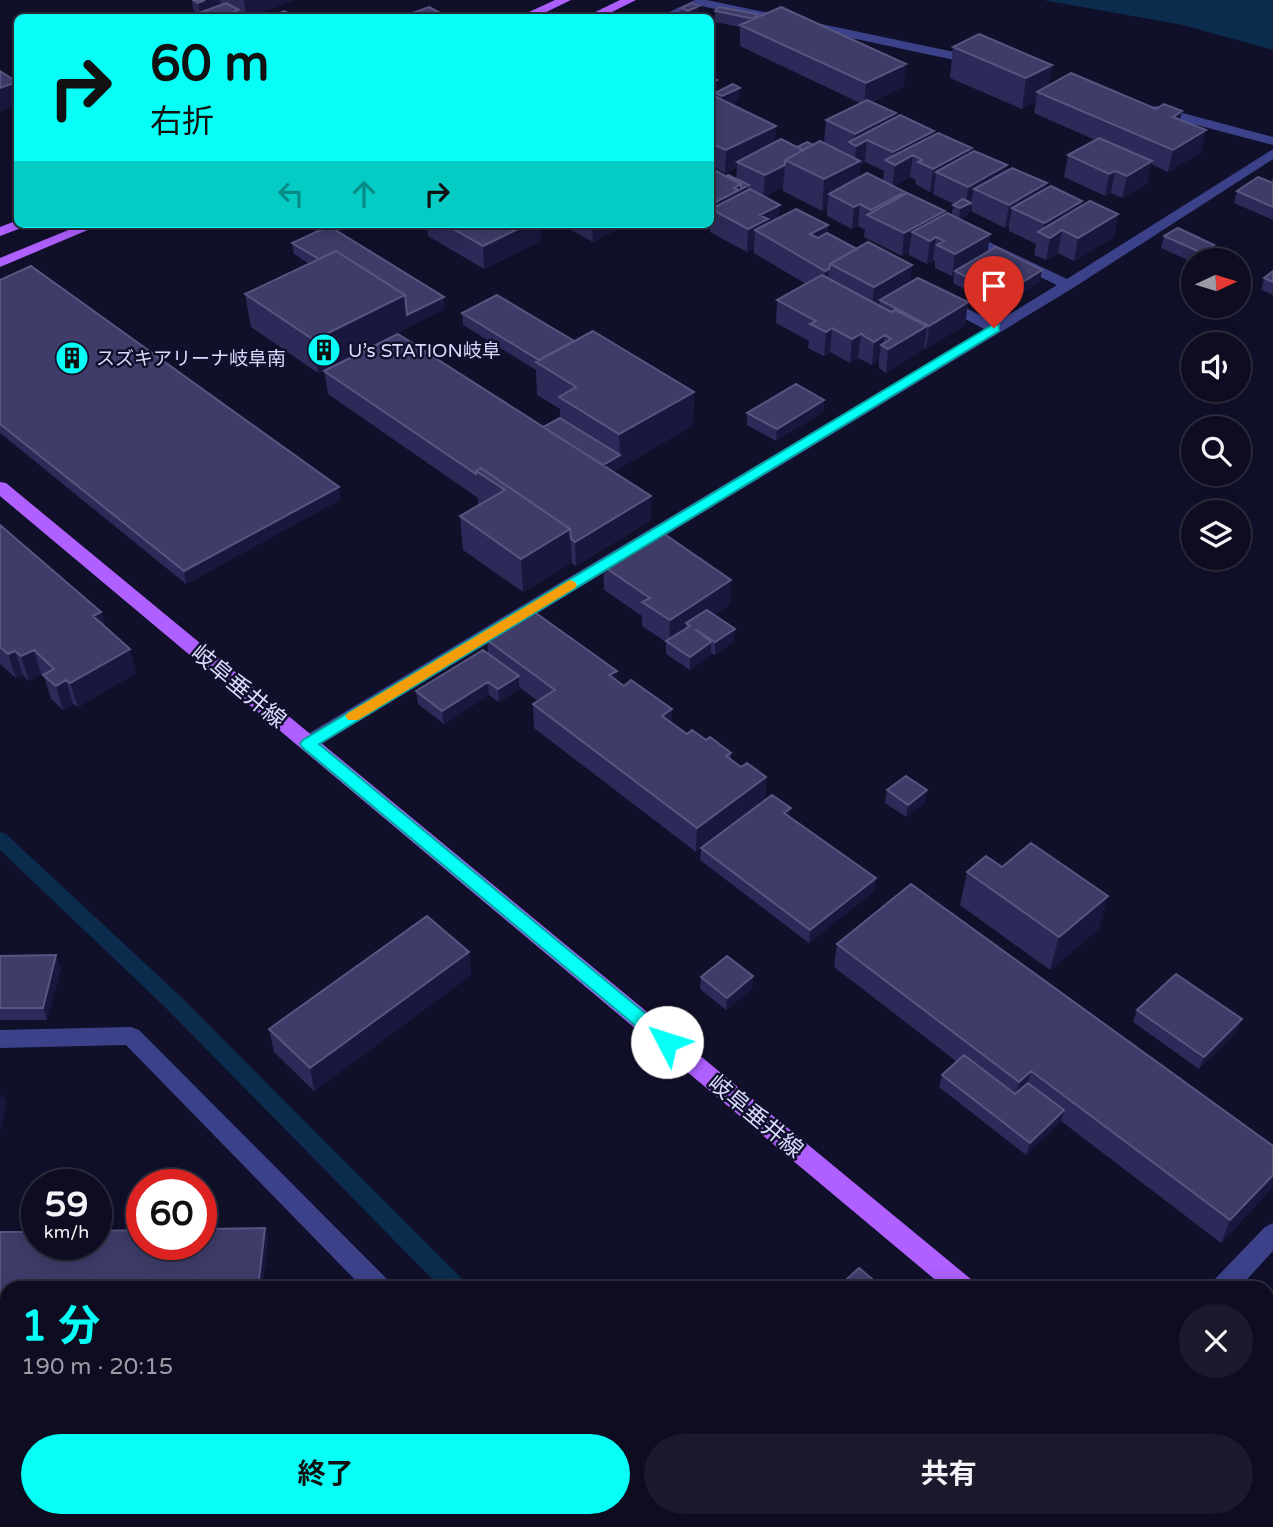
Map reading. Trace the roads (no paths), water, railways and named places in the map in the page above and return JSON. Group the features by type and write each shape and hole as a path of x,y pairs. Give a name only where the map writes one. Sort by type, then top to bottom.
{"main road":[{"path":"532,14 565,0"},
{"path":"598,14 630,0"},
{"path":"0,263 86,228"},
{"name":"岐阜垂井線","path":"0,487 955,1281"}],"street":[{"path":"672,14 700,2 996,65"},
{"path":"1137,105 1273,141"},
{"path":"308,744 1068,285 1273,153"},
{"path":"946,227 1068,285"},
{"path":"933,297 994,328"},
{"path":"0,1039 131,1036 372,1281"},
{"path":"1229,1281 1273,1234"}],"water":[{"path":"1043,0 1273,0 1273,50 1183,25"}],"waterway":[{"path":"0,839 173,1002 449,1281"}],"place":[{"name":"U’s STATION岐阜","path":"324,350"},
{"name":"スズキアリーナ岐阜南","path":"72,358"}]}
